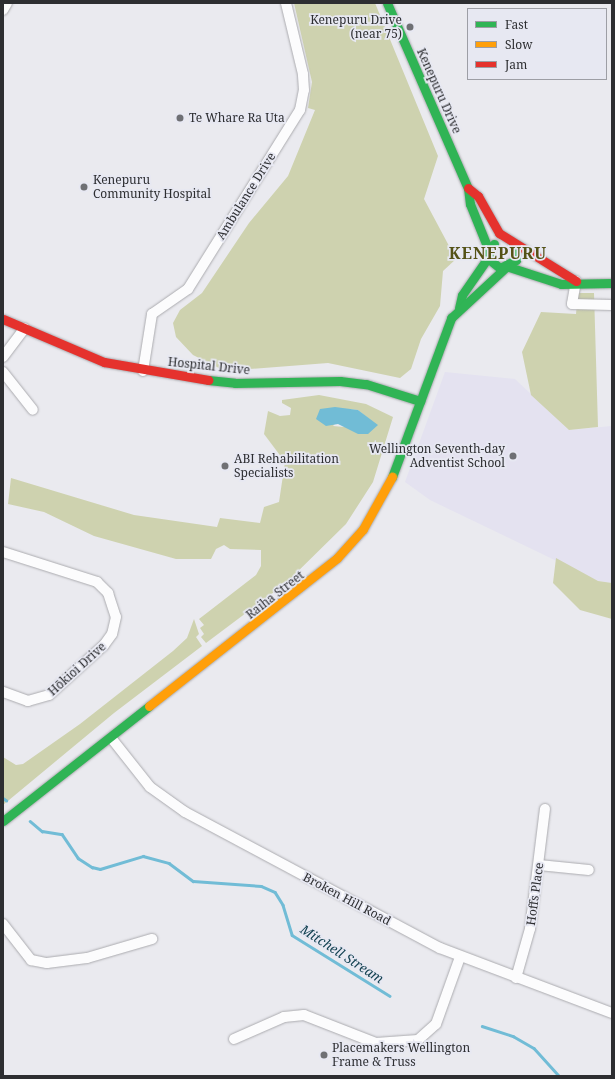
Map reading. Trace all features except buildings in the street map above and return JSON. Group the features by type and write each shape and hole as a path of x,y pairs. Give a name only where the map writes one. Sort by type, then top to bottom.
{"main road":[{"name":"Kenepuru Drive","path":"387,3 468,188 470,204 493,264 561,284 576,280 612,283"},
{"name":"Kenepuru Drive","path":"468,188 478,196 491,223 511,243 576,280"},
{"path":"489,254 496,242 511,243 517,256 507,267"},
{"name":"Raiha Street","path":"460,308 462,295 489,254"},
{"name":"Raiha Street","path":"3,821 112,738 314,579 342,553 382,499 420,401 439,343 460,308 507,267"},
{"name":"Hospital Drive","path":"3,319 104,362 143,371 235,383 340,381 366,384 420,401"}],"street":[{"path":"3,10 7,3"},
{"name":"Ambulance Drive","path":"143,371 152,314 188,289 300,110 304,90 303,74 286,3"},
{"path":"576,280 572,304 612,304"},
{"path":"3,357 25,328"},
{"path":"3,372 34,410"},
{"name":"Hōkioi Drive","path":"3,552 97,582 108,593 116,617 112,634 104,645 49,695 28,701 3,692"},
{"name":"Broken Hill Road","path":"112,738 150,787 185,812 460,957 612,1013"},
{"name":"Hoffs Place","path":"516,978 529,937 540,865 545,809"},
{"path":"540,865 589,870"},
{"path":"3,924 31,960 47,963 87,958 152,939"},
{"path":"234,1038 284,1017 304,1015 376,1043 418,1040 436,1024 460,957"}],"shaded area":[{"name":"Wellington Seventh-day Adventist School","path":"445,372 515,379 569,430 612,426 612,583 598,581 430,500 405,482"}],"green space":[{"path":"294,3 375,3 438,156 424,199 456,259 443,271 440,306 421,339 411,369 400,378 328,363 225,371 193,355 176,337 173,323 180,310 202,293 249,223 288,176 315,110 308,108 312,82"},
{"path":"578,293 594,293 598,427 569,430 531,395 522,352 541,312 576,314"},
{"path":"319,395 366,404 393,417 373,482 346,524 286,583 206,643 201,637 204,634 200,628 204,625 199,619 256,575 261,566 261,550 230,549 224,545 216,549 211,559 176,559 94,536 44,512 8,504 11,478 134,515 217,527 220,518 260,523 264,507 279,502 285,462 264,434 268,411 280,416 290,415 291,408 282,403 282,400","holes":["348,409 358,410 369,419 344,427 333,426"]},
{"path":"556,558 598,581 612,583 612,619 580,610 553,583"},
{"path":"194,619 199,634 196,637 202,646 114,713 3,805 3,757 16,765 23,764 80,724 173,651 187,638"}],"water":[{"path":"335,407 358,410 378,425 368,434 358,434 338,424 326,426 316,419 320,409"}],"waterway":[{"name":"Mitchell Stream","path":"30,821 42,831 62,834 78,858 92,867 100,869 143,856 169,863 193,881 261,886 275,892 283,905 292,935 390,996"},
{"name":"Mitchell Stream","path":"482,1026 513,1036 534,1048 559,1076"}],"traffic: fast":[{"path":"387,3 468,188 470,204 489,251"},
{"path":"494,244 489,251 490,260 500,268 516,260 513,244"},
{"path":"459,308 462,295 489,256"},
{"path":"509,267 561,284 612,283"},
{"path":"392,477 451,318 505,268"},
{"path":"208,380 235,383 340,381 366,384 420,401"},
{"path":"3,821 149,706"}],"traffic: slow":[{"path":"149,706 337,558 363,529 392,477"}],"traffic: jam":[{"path":"468,188 478,196 499,233 576,281"},
{"path":"3,319 104,362 208,380"}],"place":[{"name":"Kenepuru Drive (near 75)","path":"410,27"},
{"name":"Te Whare Ra Uta","path":"180,118"},
{"name":"Kenepuru Community Hospital","path":"84,187"},
{"name":"Wellington Seventh-day Adventist School","path":"513,456"},
{"name":"ABI Rehabilitation Specialists","path":"225,466"},
{"name":"Placemakers Wellington Frame & Truss","path":"324,1055"}],"district":[{"name":"KENEPURU","path":"498,253"}]}
